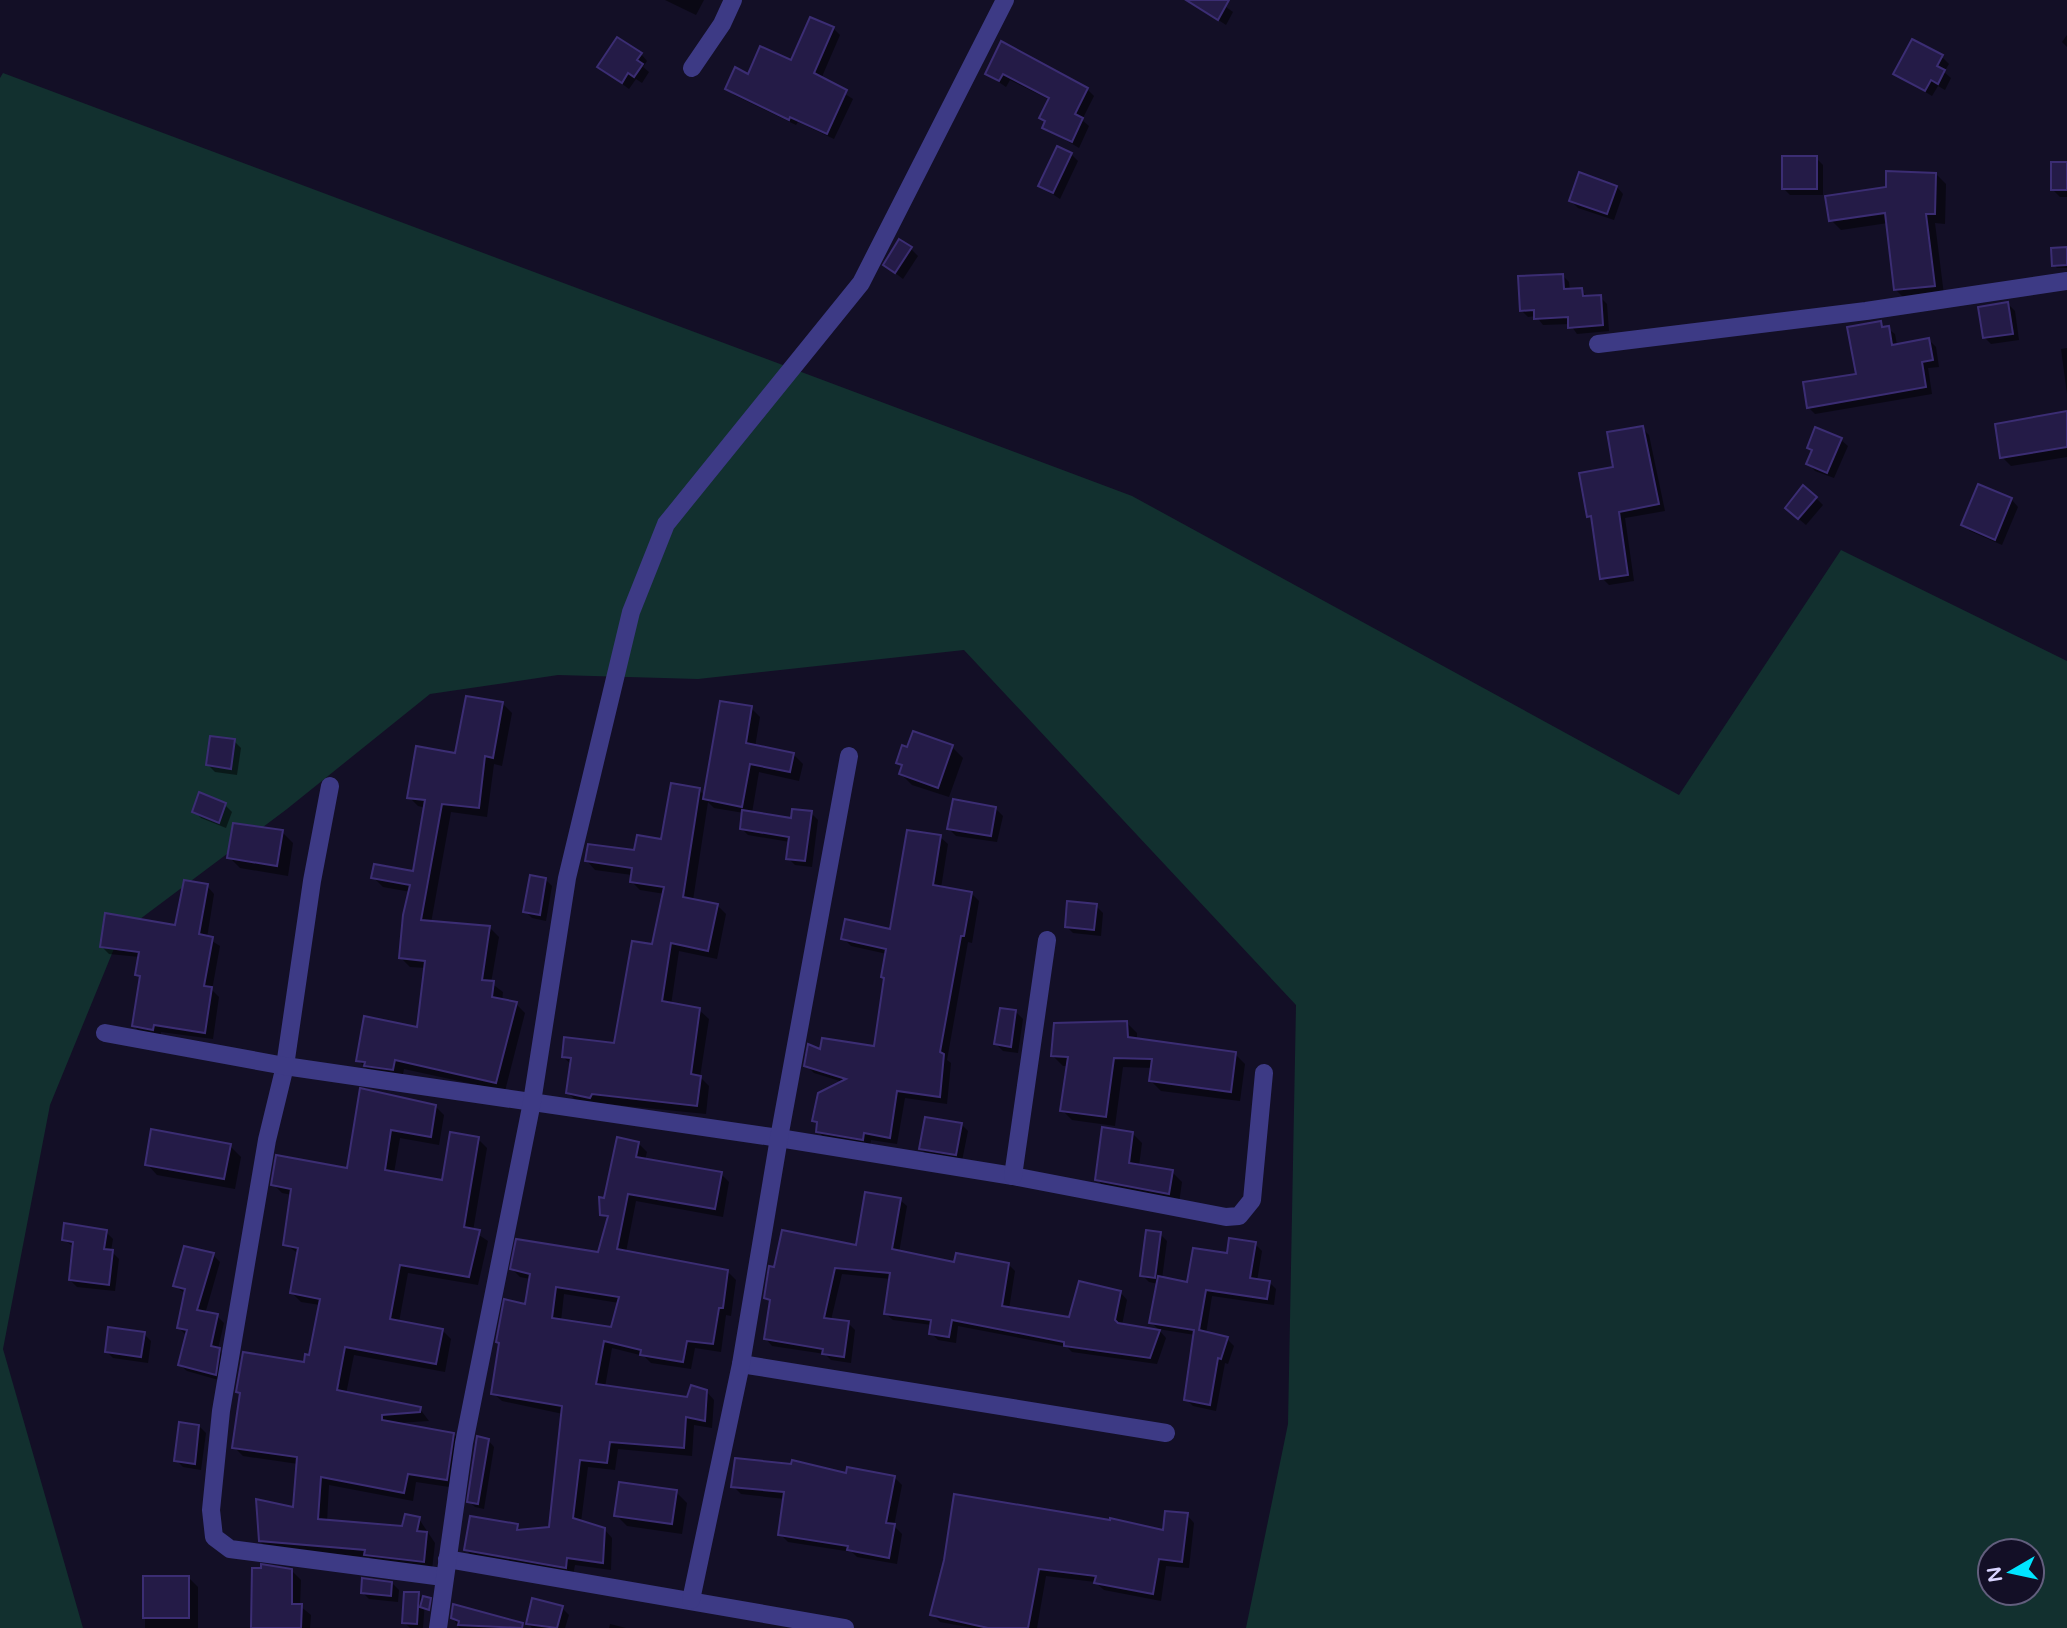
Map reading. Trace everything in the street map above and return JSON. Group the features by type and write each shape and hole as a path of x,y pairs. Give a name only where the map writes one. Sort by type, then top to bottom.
{"street":[{"path":"692,68 722,24 733,0"},
{"path":"438,1628 464,1443 532,1102 567,878 631,612 666,524 861,283 1005,0"},
{"path":"1598,344 1866,311 2067,281"},
{"path":"691,1600 741,1364 779,1138 849,756"},
{"path":"330,786 312,881 285,1066 267,1140 221,1411 211,1510 214,1536 230,1549 445,1568 691,1600 845,1628"},
{"path":"1013,1176 1047,940"},
{"path":"105,1033 285,1066 779,1138 1013,1176 1226,1217 1239,1216 1252,1200 1264,1073"},
{"path":"741,1364 1166,1433"}],"green space":[{"path":"3,73 1132,496 1679,795 1841,550 2067,661 2067,1628 1246,1628 1288,1424 1296,1005 964,650 698,679 558,675 430,694 287,809 120,934 50,1105 3,1349 83,1628 0,1628 0,78"}],"building":[{"path":"1186,0 1229,0 1218,20"},
{"path":"810,17 834,27 814,73 847,90 827,134 790,117 789,120 725,89 735,67 748,74 760,46 791,60"},
{"path":"617,37 642,53 637,60 643,64 634,77 628,73 622,83 597,67"},
{"path":"1912,39 1943,55 1937,66 1945,70 1938,84 1931,80 1925,91 1893,74"},
{"path":"1001,41 1088,88 1075,114 1083,118 1072,142 1042,128 1045,121 1039,118 1049,98 1003,74 999,81 985,74"},
{"path":"1057,146 1072,153 1053,193 1038,186"},
{"path":"1782,156 1817,156 1817,189 1782,189"},
{"path":"2051,162 2067,162 2067,190 2051,190"},
{"path":"1886,171 1936,173 1935,214 1926,214 1935,286 1894,290 1885,213 1829,221 1825,196 1886,187"},
{"path":"1579,172 1617,186 1607,214 1569,201"},
{"path":"899,239 912,247 895,273 883,265"},
{"path":"2067,247 2067,265 2052,266 2051,248"},
{"path":"1563,274 1564,289 1582,288 1583,296 1601,295 1603,325 1568,328 1568,317 1534,319 1534,310 1520,311 1518,276"},
{"path":"2008,302 2013,334 1983,338 1978,307"},
{"path":"1881,321 1882,327 1889,326 1892,345 1929,338 1933,360 1922,362 1926,387 1807,408 1803,382 1856,374 1847,327"},
{"path":"2067,411 2067,447 2000,458 1995,424"},
{"path":"1643,426 1659,504 1619,512 1628,575 1600,579 1591,516 1587,517 1579,473 1613,467 1607,432"},
{"path":"1815,427 1842,438 1827,473 1806,464 1812,450 1807,448"},
{"path":"1978,484 2012,498 1995,540 1961,525"},
{"path":"1803,485 1817,497 1798,519 1785,508"},
{"path":"466,696 503,702 493,758 485,756 479,808 442,804 421,920 490,926 482,980 494,981 492,997 517,1002 496,1083 395,1060 393,1070 364,1066 365,1062 356,1061 364,1016 417,1027 425,961 399,958 403,915 410,885 371,878 374,864 413,871 425,800 407,798 416,746 455,753"},
{"path":"720,701 752,706 746,743 794,753 790,772 750,764 742,807 703,799"},
{"path":"913,731 953,745 938,788 899,774 902,765 896,763 902,745 907,747"},
{"path":"210,736 235,739 231,769 206,765"},
{"path":"671,783 700,788 683,897 718,904 708,951 671,943 662,1001 700,1008 691,1074 701,1076 697,1106 592,1094 590,1098 566,1093 571,1058 562,1057 564,1037 614,1043 632,941 652,944 664,887 630,882 632,868 585,861 588,844 634,850 637,835 661,839"},
{"path":"199,792 226,803 219,823 192,812"},
{"path":"953,799 996,807 991,836 947,829"},
{"path":"792,809 812,811 805,861 786,859 789,837 740,829 742,810 791,818"},
{"path":"233,823 283,830 277,866 227,858"},
{"path":"907,830 941,835 933,885 972,892 964,936 961,936 940,1052 944,1054 940,1097 897,1091 890,1138 864,1133 863,1140 816,1132 817,1122 812,1121 818,1093 846,1079 804,1066 808,1044 820,1049 822,1038 874,1046 884,978 881,977 886,949 841,939 845,919 890,929"},
{"path":"530,875 546,878 540,915 523,912"},
{"path":"184,880 208,884 199,934 213,937 204,986 212,987 205,1033 154,1025 153,1030 132,1026 140,976 135,975 139,952 100,947 105,913 175,925"},
{"path":"1067,901 1097,904 1094,930 1065,927"},
{"path":"1000,1008 1016,1010 1011,1047 994,1044"},
{"path":"1127,1021 1128,1037 1236,1052 1231,1092 1149,1081 1152,1059 1114,1058 1106,1117 1060,1111 1068,1057 1051,1056 1054,1023"},
{"path":"360,1088 436,1105 431,1137 391,1130 385,1170 442,1180 450,1132 479,1137 464,1227 480,1230 469,1277 400,1265 390,1319 443,1329 436,1364 345,1347 337,1390 421,1407 420,1412 382,1415 382,1420 454,1433 447,1480 408,1474 404,1493 321,1477 318,1519 402,1526 405,1514 420,1517 417,1531 427,1532 424,1562 364,1555 365,1550 259,1541 256,1499 293,1507 297,1457 232,1448 240,1393 236,1392 243,1352 304,1362 305,1354 309,1355 320,1299 290,1293 298,1248 283,1245 291,1189 271,1185 276,1155 347,1168"},
{"path":"925,1117 962,1123 956,1155 919,1149"},
{"path":"1102,1127 1133,1132 1129,1163 1173,1170 1169,1194 1095,1180"},
{"path":"151,1129 231,1144 224,1179 145,1165"},
{"path":"617,1137 639,1142 636,1157 722,1172 715,1209 628,1194 617,1249 728,1270 723,1308 719,1308 713,1344 687,1341 683,1362 640,1355 641,1350 604,1341 596,1384 687,1397 691,1385 707,1390 705,1421 686,1417 684,1448 610,1442 607,1463 580,1460 573,1518 605,1528 603,1563 567,1558 566,1568 464,1550 470,1516 518,1524 517,1530 549,1527 562,1406 491,1394 499,1343 496,1342 504,1299 525,1304 530,1274 510,1269 516,1239 598,1252 608,1216 600,1215 599,1197 604,1198","holes":["556,1287 619,1297 611,1327 552,1318"]},
{"path":"865,1192 901,1198 892,1249 954,1262 956,1253 1009,1263 1002,1306 1069,1317 1079,1281 1121,1291 1115,1320 1118,1323 1160,1330 1150,1358 1064,1346 1064,1342 952,1320 949,1337 929,1334 931,1320 884,1314 890,1273 835,1268 824,1318 849,1321 844,1357 822,1354 823,1349 764,1339 770,1300 764,1298 769,1266 774,1267 782,1230 856,1245"},
{"path":"64,1223 107,1230 104,1249 113,1250 109,1285 69,1280 73,1242 62,1240"},
{"path":"1146,1230 1161,1232 1155,1278 1140,1276"},
{"path":"1229,1238 1256,1242 1250,1278 1270,1281 1267,1299 1206,1290 1199,1330 1228,1337 1221,1359 1218,1358 1210,1405 1184,1400 1194,1330 1149,1323 1158,1276 1187,1282 1193,1248 1227,1253"},
{"path":"184,1246 214,1253 197,1310 218,1314 211,1346 220,1348 216,1375 178,1365 187,1330 177,1328 185,1289 173,1286"},
{"path":"108,1327 145,1332 141,1357 105,1352"},
{"path":"179,1422 199,1425 195,1464 174,1461"},
{"path":"477,1436 489,1439 478,1504 467,1502"},
{"path":"735,1458 791,1464 792,1460 846,1473 847,1467 895,1476 886,1523 895,1524 889,1558 847,1550 848,1546 778,1535 784,1492 731,1487"},
{"path":"619,1482 677,1490 672,1524 614,1516"},
{"path":"954,1494 1110,1518 1163,1530 1165,1511 1188,1513 1182,1562 1159,1559 1153,1594 1094,1583 1096,1576 1039,1569 1028,1628 988,1628 930,1615 944,1560"},
{"path":"261,1564 292,1569 292,1604 302,1604 301,1628 251,1628 252,1568 261,1568"},
{"path":"143,1576 189,1576 189,1618 143,1618"},
{"path":"362,1578 392,1582 391,1596 361,1593"},
{"path":"404,1592 419,1592 417,1624 402,1623"},
{"path":"423,1596 431,1598 429,1610 420,1607"},
{"path":"532,1598 563,1606 557,1628 526,1624"},
{"path":"453,1604 523,1623 522,1628 458,1625 459,1621 451,1618"}]}
